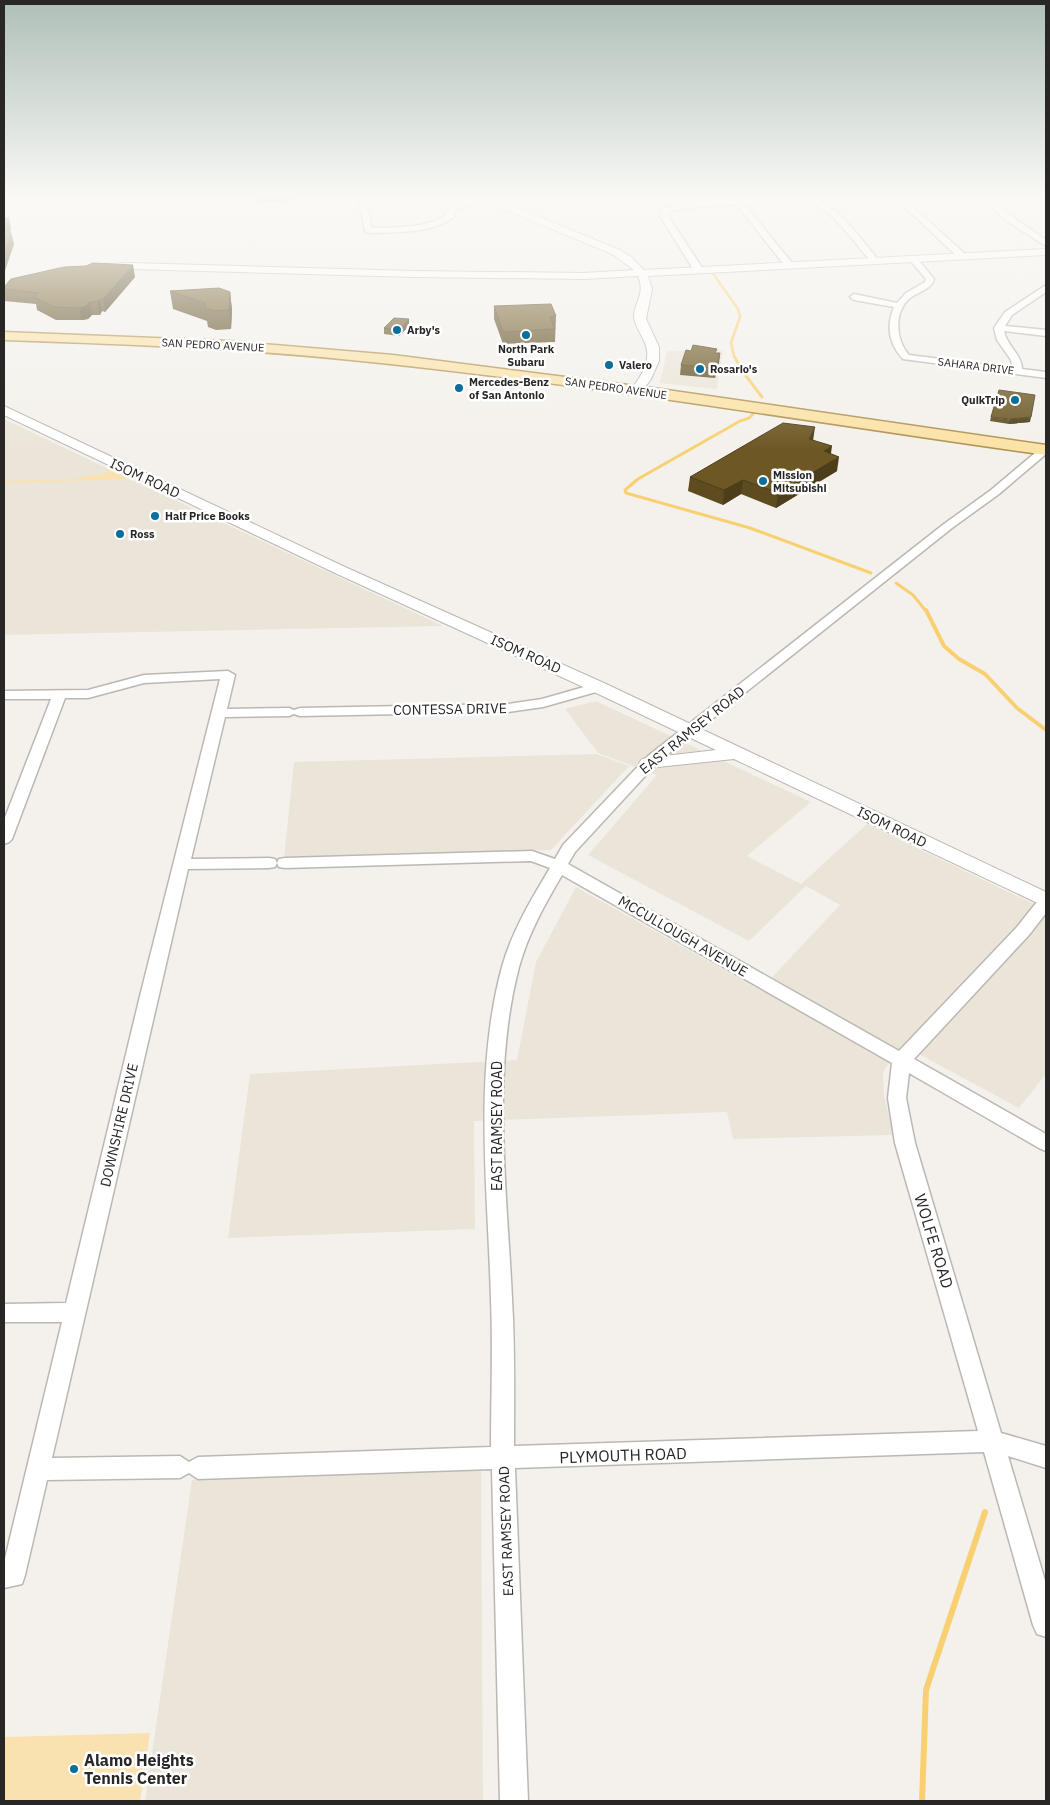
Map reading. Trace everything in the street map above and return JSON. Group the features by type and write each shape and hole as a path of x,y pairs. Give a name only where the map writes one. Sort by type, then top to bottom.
{"main road":[{"name":"SAN PEDRO AVENUE","path":"4,329 182,340"},
{"name":"SAN PEDRO AVENUE","path":"4,336 206,341 373,358 639,388 1046,447"}],"street":[{"path":"639,388 652,368 655,356 654,347 640,320 647,292 643,281"},
{"path":"854,297 900,306 912,293 929,281"},
{"path":"1017,371 1017,360 1000,340 999,328 1007,315 1046,288"},
{"name":"SAHARA DRIVE","path":"900,306 894,317 894,335 900,350 906,357 1046,375"},
{"path":"999,328 1046,333"},
{"name":"ISOM ROAD","path":"4,410 340,570 598,687 1046,901"},
{"name":"EAST RAMSEY ROAD","path":"514,1801 503,1459 502,1301 494,1102 499,1025 511,966 531,914 569,850 648,763 948,526 995,492 1046,447"},
{"path":"4,695 88,694 153,678 228,675"},
{"name":"DOWNSHIRE DRIVE","path":"8,1576 38,1470 148,1002 228,675"},
{"name":"CONTESSA DRIVE","path":"219,713 508,708 544,703 598,687"},
{"path":"4,840 59,695"},
{"path":"648,763 736,753"},
{"name":"MCCULLOUGH AVENUE","path":"182,864 532,856 559,866 1046,1142"},
{"path":"901,1061 1023,931 1046,901"},
{"name":"WOLFE ROAD","path":"901,1061 897,1098 905,1143 1046,1625"},
{"path":"4,1314 75,1312"},
{"name":"PLYMOUTH ROAD","path":"38,1470 189,1468 503,1459 993,1441 1046,1457"}],"shaded area":[{"path":"723,350 717,389 660,383 667,351"},
{"path":"4,419 111,470 443,626 4,635"},
{"path":"111,470 130,479 4,483 4,481 78,479"},
{"path":"596,701 811,802 747,856 801,884 867,824 1046,910 1046,1074 1019,1108 902,1045 883,1072 884,1096 894,1135 733,1139 727,1112 474,1121 475,1229 228,1238 250,1074 517,1060 536,962 576,887 760,990 840,905 806,886 749,941 588,855 657,775 598,753 565,709"},
{"path":"597,754 629,766 551,850 284,858 294,762"},
{"path":"481,1469 483,1801 145,1801 192,1480"},
{"name":"Alamo Heights Tennis Center","path":"150,1733 140,1801 4,1801 4,1737"}],"building":[{"path":"9,281 119,281 103,299 97,302 90,302 86,306 79,308 54,307 34,297 39,293 4,289"},
{"path":"219,288 230,292 229,310 214,311 205,308 205,303 170,291"},
{"path":"551,304 556,316 550,317 555,329 503,332 494,306"},
{"path":"394,318 409,319 399,330 384,328"},
{"path":"693,345 717,349 715,353 720,353 716,368 681,365 686,350 691,351"},
{"path":"999,390 1035,395 1031,417 1010,419 991,417"},
{"name":"Mission Mitsubishi","path":"783,423 815,427 809,439 832,446 824,451 839,457 778,493 743,480 724,490 690,477"}],"waterway":[{"path":"718,281 738,309 740,317 731,343 734,356 747,378"},
{"path":"746,376 762,397"},
{"path":"754,413 749,418 740,421 638,479 625,490 626,493 750,528 871,573"},
{"path":"896,583 913,595 926,611"},
{"path":"926,610 944,646 959,659 985,674 1017,708 1046,730"},
{"path":"922,1801 926,1690 985,1512"}],"place":[{"name":"Arby's","path":"397,330"},
{"name":"North Park Subaru","path":"526,335"},
{"name":"Valero","path":"609,365"},
{"name":"Rosario's","path":"700,369"},
{"name":"Mercedes-Benz of San Antonio","path":"459,388"},
{"name":"QuikTrip","path":"1015,400"},
{"name":"Mission Mitsubishi","path":"763,481"},
{"name":"Half Price Books","path":"155,516"},
{"name":"Ross","path":"120,534"},
{"name":"Alamo Heights Tennis Center","path":"74,1769"}]}
